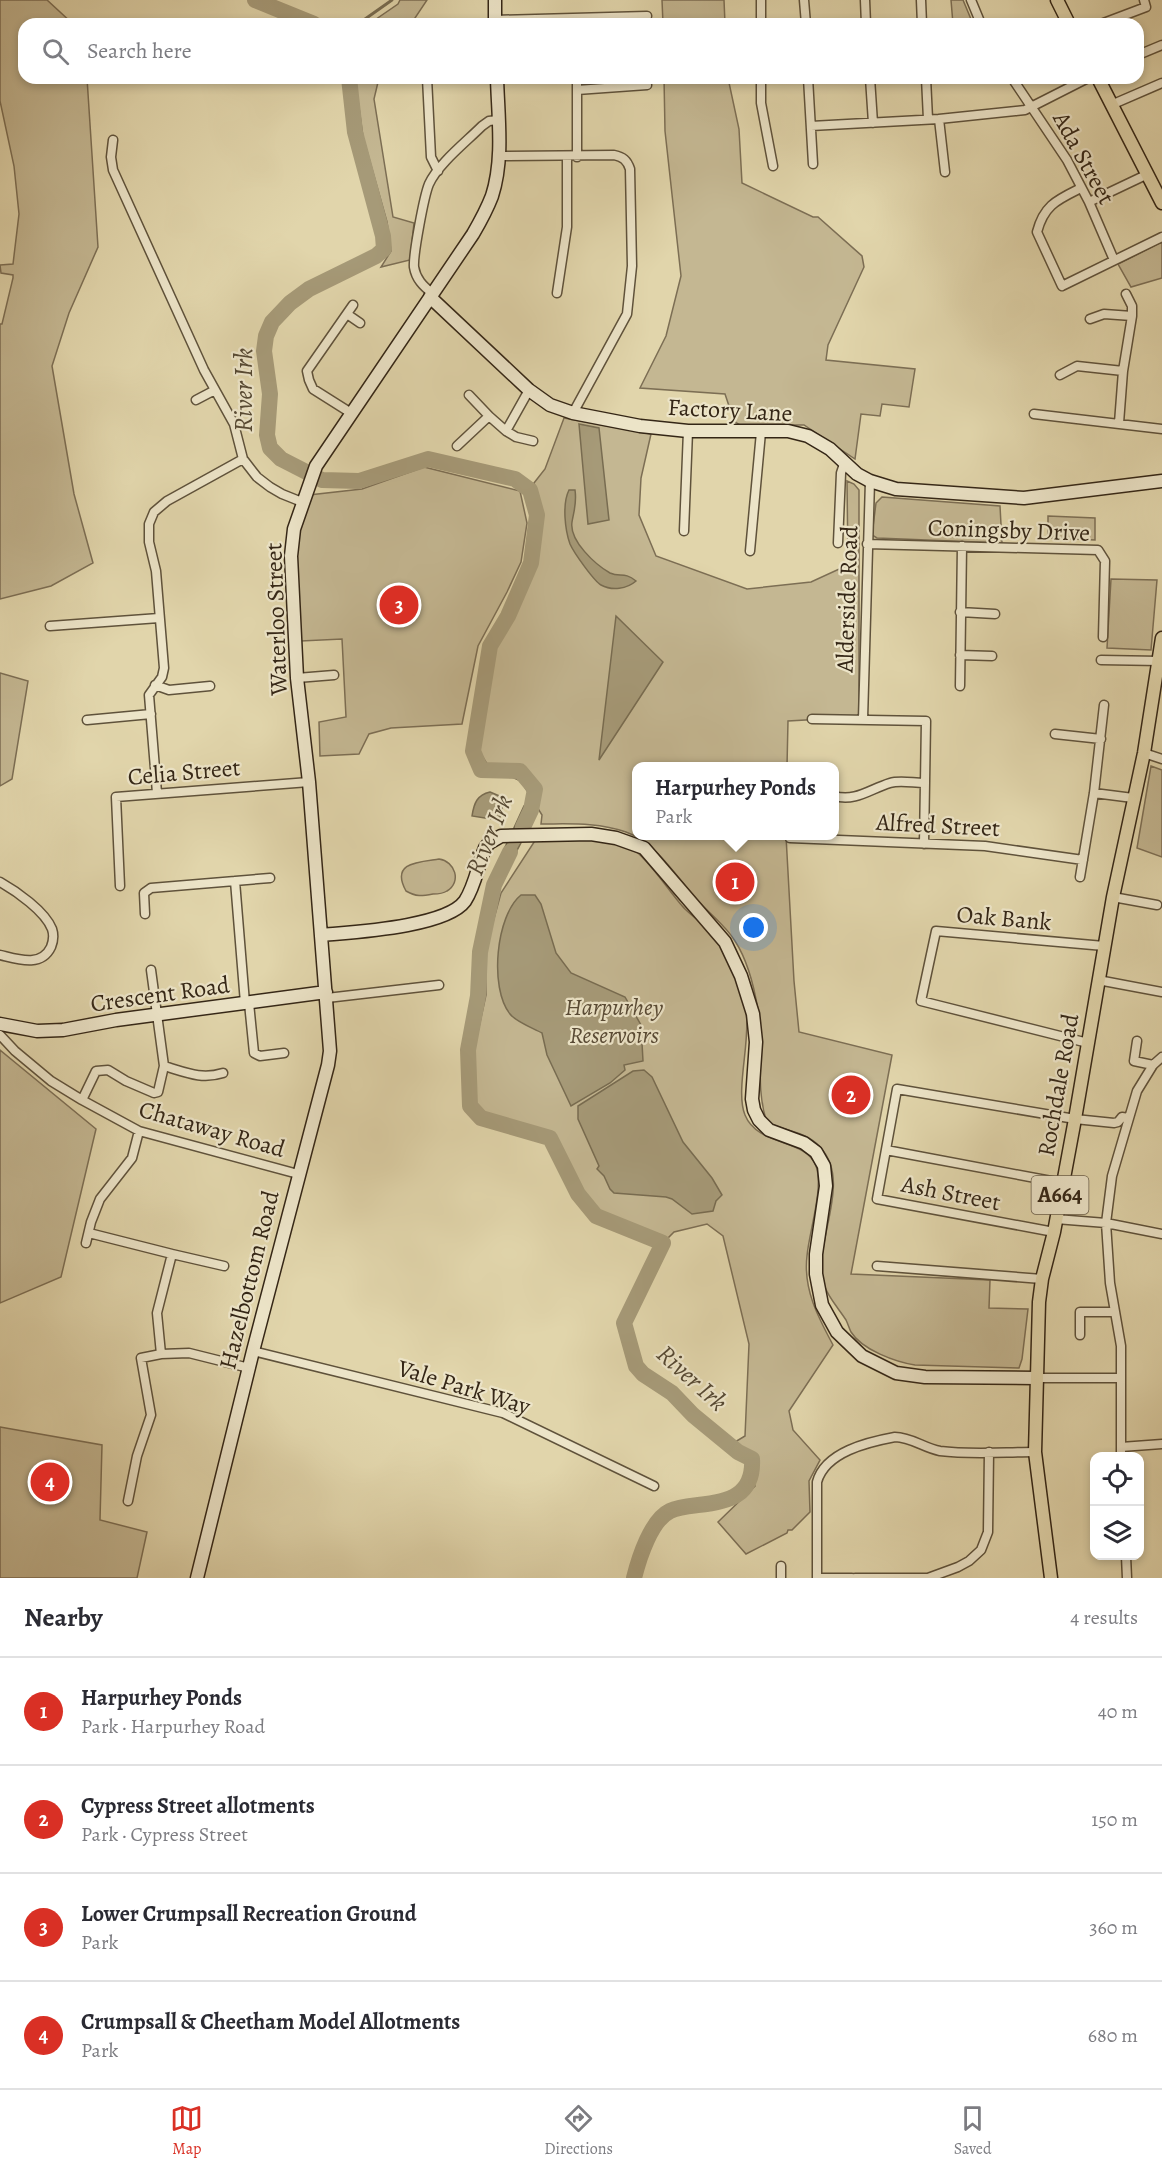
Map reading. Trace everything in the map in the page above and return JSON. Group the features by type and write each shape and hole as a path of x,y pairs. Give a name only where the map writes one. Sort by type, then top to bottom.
{"main road":[{"path":"1057,0 1066,18"},
{"path":"1101,84 1162,203"},
{"name":"Rochdale Road","path":"1051,1578 1035,1452 1039,1302 1075,1119 1113,897 1144,753 1162,638"}],"street":[{"path":"495,0 495,18"},
{"path":"761,0 761,18"},
{"path":"804,0 806,18"},
{"path":"865,0 866,18"},
{"path":"921,0 922,18"},
{"path":"971,0 978,18"},
{"path":"1114,18 1145,4"},
{"path":"619,18 647,16"},
{"path":"1144,52 1162,45"},
{"path":"1112,105 1162,83"},
{"path":"428,84 431,157 438,171"},
{"name":"Waterloo Street","path":"326,995 309,782 297,678 291,556 294,529 316,466 483,216 492,195 498,156 497,84"},
{"path":"557,293 567,227 577,84"},
{"path":"761,84 761,103 773,166"},
{"path":"808,84 813,164"},
{"path":"870,84 873,123"},
{"path":"926,84 928,119"},
{"name":"Ada Street","path":"1016,84 1067,160 1089,202 1114,260"},
{"path":"811,126 939,119 1025,110 1076,84"},
{"path":"577,90 647,86"},
{"path":"939,119 945,172"},
{"path":"431,295 418,279 414,263 429,184 438,171 485,123 498,120"},
{"path":"113,140 111,157 113,170 215,390 234,424 243,459 257,477 270,487 302,502"},
{"path":"498,156 614,155 622,157 630,169 632,266 627,314 573,413"},
{"path":"1089,202 1148,174"},
{"path":"1081,188 1055,201 1041,217 1036,232 1062,286 1162,237"},
{"path":"1119,423 1123,371 1132,316 1132,306 1126,294"},
{"name":"Factory Lane","path":"431,295 529,390 550,405 573,413 640,426 688,431 788,431 808,436 870,481 896,489 1024,498 1162,481"},
{"path":"351,413 314,389 307,371 353,305"},
{"path":"347,314 360,323"},
{"path":"1090,319 1104,314 1132,316"},
{"path":"1060,375 1077,366 1123,371"},
{"path":"196,400 215,390"},
{"path":"506,431 529,390"},
{"path":"469,395 506,431 516,437 533,441"},
{"path":"1034,414 1162,429"},
{"path":"457,446 489,416"},
{"path":"684,531 688,431"},
{"path":"750,551 760,432"},
{"path":"157,794 149,695 164,673 156,570 148,534 149,524 154,512 167,501 243,459"},
{"path":"838,543 841,473 844,464"},
{"name":"Alderside Road","path":"863,719 870,481"},
{"name":"Coningsby Drive","path":"867,544 1098,550 1105,561 1103,637"},
{"path":"960,686 962,546"},
{"path":"960,612 995,615"},
{"path":"50,626 159,618"},
{"path":"960,655 992,656"},
{"path":"1101,660 1160,661"},
{"path":"297,678 334,675"},
{"path":"155,685 169,690 210,686"},
{"path":"1080,877 1094,793 1104,705"},
{"path":"87,720 151,714"},
{"path":"812,718 926,721 924,844"},
{"path":"1055,734 1101,739"},
{"path":"1144,753 1162,759"},
{"name":"Celia Street","path":"120,886 116,797 309,782"},
{"path":"839,797 851,798 894,782 924,783"},
{"path":"1094,793 1133,798"},
{"path":"107,798 116,797"},
{"path":"322,935 388,928 444,916 454,911 467,898 485,848 501,836 607,836 644,848 725,942 741,976 753,1014 756,1042 752,1098 759,1120 769,1130 804,1143 816,1152 824,1166 826,1186 816,1254 816,1274 822,1305 837,1332 862,1356 896,1373 926,1377 1120,1378"},
{"name":"Alfred Street","path":"835,840 1011,848 1083,860"},
{"path":"146,914 144,893 151,888 270,878"},
{"path":"235,881 254,1053 260,1056 284,1053"},
{"path":"0,882 18,893 37,910 49,923 53,935 49,951 35,960 25,961 0,955"},
{"path":"1113,897 1157,905"},
{"name":"Oak Bank","path":"1088,1043 921,1001 936,931 1104,946"},
{"path":"82,1100 96,1071 108,1070 126,1081 154,1093 158,1092 164,1066 151,970"},
{"path":"1098,980 1162,992"},
{"path":"326,995 439,985"},
{"name":"Crescent Road","path":"0,1024 37,1031 63,1030 156,1014 326,995"},
{"name":"Hazelbottom Road","path":"197,1578 298,1174 328,1065 330,1035 326,995"},
{"name":"Chataway Road","path":"0,1035 15,1051 51,1081 139,1131 298,1174"},
{"path":"1137,1041 1134,1061 1153,1065"},
{"path":"1162,1057 1153,1065 1137,1091 1112,1176 1106,1223 1114,1312 1121,1346 1121,1452 1162,1444"},
{"path":"164,1066 198,1077 223,1073"},
{"path":"1062,1183 886,1150 897,1089 1114,1124 1122,1117 1129,1118"},
{"path":"86,1243 100,1198 132,1158 139,1131"},
{"name":"Ash Street","path":"886,1150 877,1199 1054,1232"},
{"path":"1056,1219 1106,1223 1162,1234"},
{"path":"89,1233 224,1266"},
{"path":"161,1354 157,1313 172,1254"},
{"path":"877,1266 1042,1279"},
{"path":"1080,1335 1080,1312 1114,1312"},
{"name":"Vale Park Way","path":"253,1351 503,1413 654,1486"},
{"path":"128,1501 137,1456 151,1415 141,1358 161,1354 189,1353 249,1368"},
{"path":"989,1452 988,1532 981,1550 969,1561 928,1578 818,1578 817,1482 819,1474 830,1460 895,1437 903,1437 938,1450 1035,1452"},
{"path":"1126,1560 1127,1578"},
{"path":"781,1566 781,1578"}],"green space":[{"path":"0,0 47,0 66,18 18,18 18,84 87,84 98,247 69,313 52,366 74,494 93,563 51,586 0,599 0,324 2,324 13,275 1,273 0,265 13,264 19,214 14,166 0,101"},
{"path":"400,0 427,0 415,18 378,18 398,4"},
{"path":"662,0 724,0 725,18 663,18"},
{"path":"951,0 963,0 970,18 952,18"},
{"path":"356,84 378,84 374,99 393,217 414,223 410,260 381,267 391,251 387,222 363,137"},
{"path":"664,84 729,84 739,129 742,183 813,217 818,217 862,256 864,267 828,345 826,360 915,369 909,407 882,404 880,416 861,414 855,459 804,425 740,425 734,421 725,394 640,388 666,336 681,276 665,131"},
{"path":"1162,242 1162,278 1131,287 1118,264"},
{"path":"564,418 651,434 641,478 639,515 656,556 747,589 811,582 848,565 847,481 854,484 859,490 859,717 788,721 787,762 632,762 632,835 615,829 584,824 541,824 542,815 521,781 489,767 479,751 494,649 536,563 543,515 534,483 545,469"},
{"path":"424,467 520,491 527,523 521,562 478,646 462,724 391,728 369,734 359,754 320,756 319,722 346,717 342,639 301,641 294,553 309,495 362,489"},
{"path":"882,497 1000,506 1002,543 877,538 872,535 876,503"},
{"path":"1048,516 1095,518 1095,540 1048,538"},
{"path":"1111,579 1157,580 1151,650 1107,648"},
{"path":"0,673 28,681 12,779 0,786"},
{"path":"1151,766 1162,770 1162,857 1137,848"},
{"name":"Harpurhey Reservoirs","path":"538,836 600,840 635,851 646,861 685,909 718,938 733,968 746,1011 747,1036 742,1079 742,1105 745,1115 760,1133 803,1151 811,1157 816,1166 818,1186 808,1246 807,1280 817,1313 833,1345 789,1411 793,1430 820,1460 809,1481 810,1512 792,1530 788,1530 787,1533 746,1554 718,1522 755,1486 742,1450 735,1442 745,1436 749,1344 723,1236 707,1224 674,1232 666,1240 598,1213 582,1194 552,1136 486,1115 475,1103 474,1050 486,995 485,951 501,893"},
{"path":"641,840 786,840 799,1032 892,1055 851,1274 990,1280 989,1308 1028,1309 1019,1368 915,1365 871,1350 851,1332 824,1285 821,1269 833,1196 833,1178 829,1162 820,1147 809,1138 767,1123 760,1080 760,1024 755,992 744,957 723,925 698,901 666,862"},
{"path":"439,859 449,864 455,872 452,887 443,893 422,896 406,891 402,881 404,869 416,863"},
{"path":"0,1050 96,1129 61,1277 0,1303"},
{"path":"0,1427 102,1445 100,1520 147,1532 137,1578 0,1578"}],"shaded area":[{"path":"579,424 599,428 609,520 588,524"},
{"path":"569,490 575,490 572,529 579,544 591,558 610,573 625,575 636,581 632,584 615,588 605,587 594,578 580,560 570,544 567,532 565,510"},
{"path":"616,616 663,662 599,760"},
{"path":"490,792 502,797 500,817 491,819 472,816 477,800"},
{"path":"524,806 536,809 531,824 505,873 494,871"},
{"path":"521,895 535,895 541,904 556,953 571,973 625,997 641,1025 643,1061 624,1065 625,1070 610,1083 571,1106 547,1055 542,1033 510,1014 503,1002 499,987 498,952 501,935 512,905"},
{"path":"644,1070 652,1077 683,1142 712,1178 722,1195 716,1201 713,1211 692,1214 666,1197 614,1193 597,1169 599,1166 578,1119 578,1106 633,1071"}],"waterway":[{"name":"River Irk","path":"255,0 299,18"},
{"path":"366,18 392,0"},
{"name":"River Irk","path":"350,84 355,132 383,236 384,249 376,256 309,289 290,303 272,322 266,336 264,351 270,394 267,435 270,448 281,459 322,480 359,481 428,459 515,479 530,490 537,515 531,563 508,616 490,646 473,751 481,770 520,771 535,789 531,810 523,827"},
{"name":"River Irk","path":"510,852 494,885 480,952 478,996 468,1050 470,1106 481,1118 550,1138 578,1194 596,1216 663,1243 624,1323 636,1366 643,1374 672,1393 693,1415 738,1452 752,1459 749,1481 737,1494 720,1502 687,1506 670,1511 657,1522 647,1540 634,1578"}],"place":[{"name":"Lower Crumpsall Recreation Ground","path":"399,605"},
{"name":"Harpurhey Ponds","path":"735,882"},
{"name":"Cypress Street allotments","path":"851,1095"},
{"name":"Crumpsall & Cheetham Model Allotments","path":"50,1482"}]}
